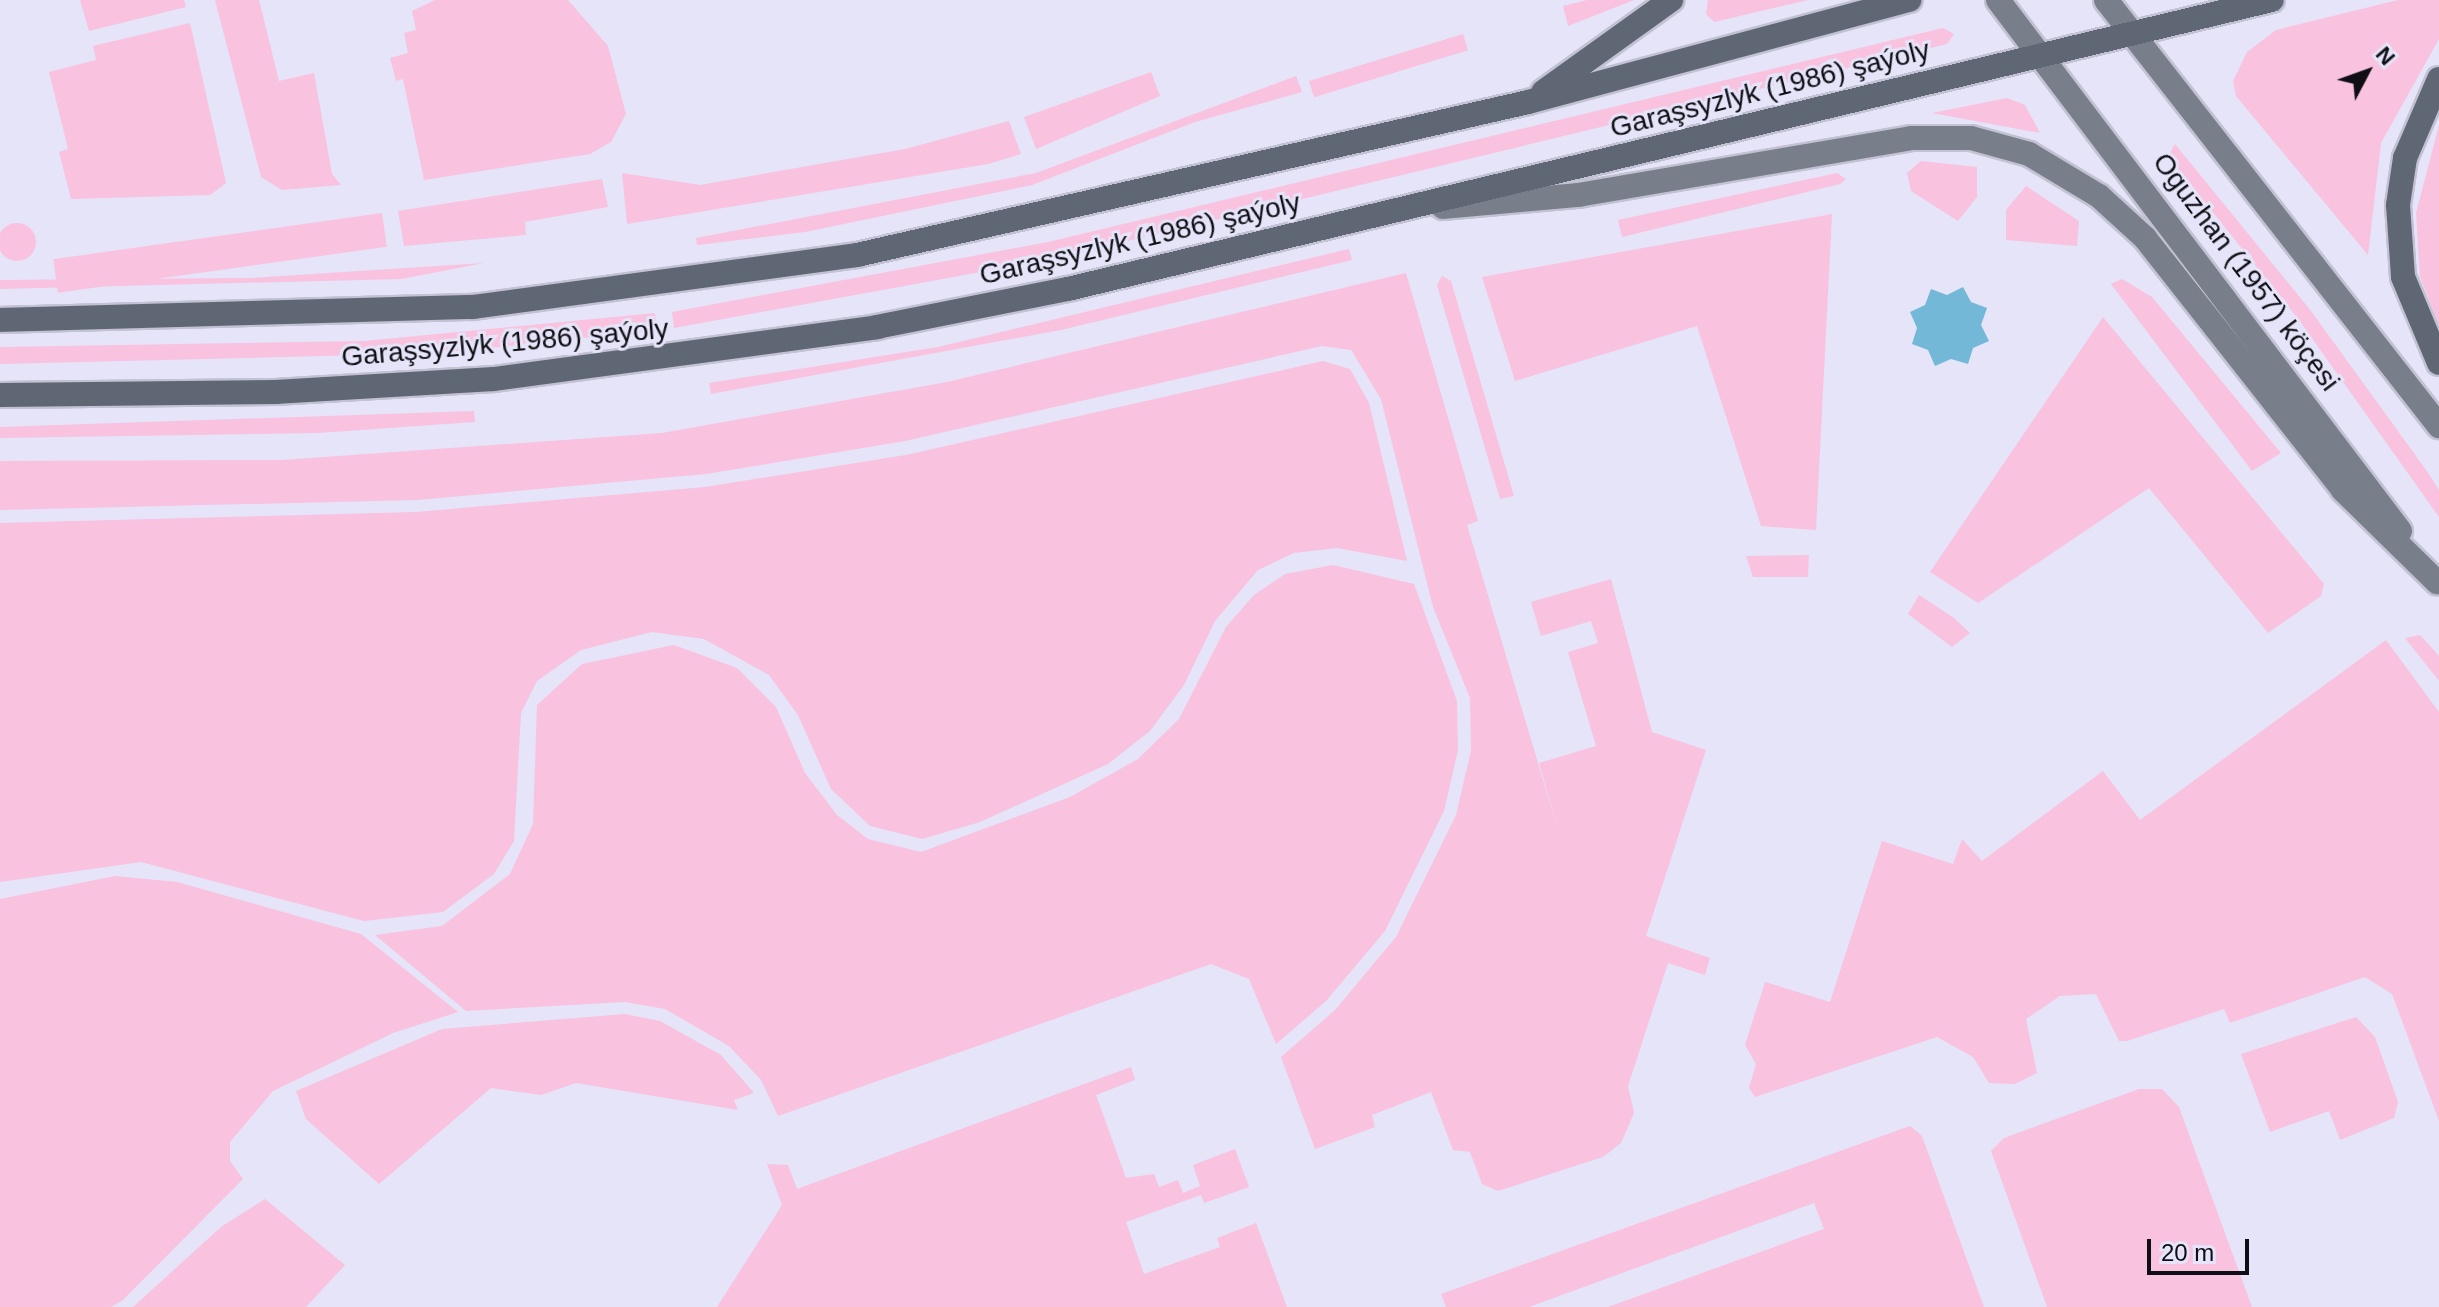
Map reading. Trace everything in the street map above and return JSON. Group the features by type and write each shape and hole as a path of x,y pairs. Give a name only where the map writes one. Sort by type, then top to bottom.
{"main road":[{"path":"1528,102 1671,0"},
{"name":"Garaşsyzlyk (1986) şaýoly","path":"0,320 366,315 646,287 1049,217 1528,102 1910,0"},
{"name":"Oguzhan (1957) köçesi","path":"1998,0 2043,55 2438,584"},
{"name":"Oguzhan (1957) köçesi","path":"2106,0 2439,426"},
{"name":"Garaşsyzlyk (1986) şaýoly","path":"0,395 359,389 647,363 1053,292 2272,0"},
{"path":"2439,79 2405,158 2398,205 2403,277 2439,363"},
{"path":"1396,211 1578,195 1911,138 1971,138 2029,154 2099,196 2145,238 2343,490 2438,584"}],"shaded area":[{"path":"80,0 184,0 186,7 89,31"},
{"path":"215,0 259,0 279,81 314,73 332,174 341,185 282,190 261,177"},
{"path":"435,0 568,0 608,46 626,114 611,142 590,154 424,180 403,79 396,81 390,58 408,53 404,33 416,30 412,11"},
{"path":"1587,0 1634,0 1568,26 1563,6"},
{"path":"1708,0 1808,0 1714,22 1706,14"},
{"path":"2398,0 2439,0 2439,39 2381,143 2368,255 2236,96 2233,81 2247,52 2276,30"},
{"path":"190,23 226,183 210,195 71,199 59,152 68,149 49,72 96,60 93,46"},
{"path":"1943,28 1954,34 1947,44 1052,259 674,328 672,312 1048,242"},
{"path":"1463,34 1468,50 1314,97 1309,81"},
{"path":"1151,72 1160,96 1036,149 1024,117"},
{"path":"1296,76 1302,92 1195,122 1032,185 805,232 697,245 696,238 1036,173"},
{"path":"2007,98 2025,105 2040,133 1932,113"},
{"path":"1009,121 1021,154 988,164 627,224 622,173 700,185 905,149"},
{"path":"2439,125 2439,326 2420,277 2416,213"},
{"path":"2175,144 2311,311 2429,474 2439,490 2439,517 2299,320 2168,156"},
{"path":"1921,161 1977,167 1977,197 1958,221 1911,191 1907,173"},
{"path":"1837,173 1846,179 1840,184 1622,237 1618,220"},
{"path":"602,179 608,207 525,222 526,235 404,246 398,211"},
{"path":"2026,186 2079,221 2077,246 2006,240 2006,210"},
{"path":"382,213 387,247 58,293 53,259"},
{"path":"1832,214 1816,530 1761,526 1697,326 1515,381 1482,277"},
{"path":"17,223 30,229 36,242 30,255 17,261 4,255 -2,242 4,229"},
{"path":"1349,249 1352,260 1061,330 711,394 709,383 938,347"},
{"path":"484,263 401,279 0,289 0,280 251,278"},
{"path":"1406,273 1478,521 1467,525 1561,840 1539,763 1596,746 1568,652 1598,643 1591,621 1541,636 1531,602 1611,579 1652,732 1706,750 1646,936 1710,958 1705,975 1668,963 1628,1086 1634,1113 1621,1143 1603,1157 1498,1191 1482,1184 1470,1152 1453,1150 1431,1092 1372,1115 1375,1127 1315,1149 1281,1057 1335,1010 1396,937 1456,815 1471,751 1470,698 1433,607 1381,399 1351,350 1322,346 905,441 706,474 417,500 0,510 0,461 282,460 662,433 947,382"},
{"path":"1442,276 1451,281 1514,496 1500,499 1437,285"},
{"path":"2122,279 2152,297 2281,453 2252,471 2111,284"},
{"path":"655,313 657,330 442,353 0,364 0,347 364,341"},
{"path":"2103,317 2324,584 2321,596 2268,633 2149,488 1978,603 1930,572"},
{"path":"1323,361 1350,369 1369,403 1407,561 1337,548 1294,553 1258,570 1215,621 1184,685 1150,731 1108,764 980,822 922,839 870,826 831,789 798,715 769,675 704,639 652,632 581,650 537,681 521,713 514,841 494,874 443,912 364,921 141,862 0,882 0,523 416,512 705,487 906,455"},
{"path":"474,411 475,422 318,433 0,438 0,427"},
{"path":"1809,555 1808,577 1753,577 1746,556"},
{"path":"1333,565 1414,584 1457,701 1458,750 1444,811 1385,931 1326,1001 1276,1044 1249,979 1211,964 778,1116 761,1080 729,1046 665,1009 625,1002 466,1011 375,935 442,926 510,874 533,824 537,705 582,664 674,645 737,668 776,707 805,773 837,815 868,839 921,852 1070,797 1138,759 1179,719 1226,627 1254,595 1285,574"},
{"path":"1919,595 1954,618 1970,633 1952,647 1908,614"},
{"path":"2420,635 2439,656 2439,681 2405,638"},
{"path":"2386,640 2439,712 2439,1121 2392,994 2365,977 2230,1023 2224,1009 2127,1041 2119,1041 2096,994 2060,996 2026,1019 2037,1073 2015,1084 1989,1083 1973,1057 1937,1037 1755,1097 1749,1088 1756,1064 1745,1045 1765,982 1830,1002 1882,841 1953,864 1962,839 1982,861 2103,771 2140,820"},
{"path":"115,876 177,882 361,934 458,1012 393,1033 273,1091 230,1142 230,1161 243,1179 123,1300 111,1307 0,1307 0,899"},
{"path":"625,1014 660,1021 721,1055 754,1093 734,1100 738,1110 576,1083 541,1095 491,1088 379,1184 306,1119 296,1091 442,1029"},
{"path":"2356,1017 2375,1037 2398,1102 2394,1118 2340,1140 2329,1111 2270,1132 2241,1054"},
{"path":"1131,1067 1135,1080 1096,1095 1126,1178 1154,1174 1159,1187 1178,1180 1183,1193 1200,1186 1193,1165 1235,1149 1249,1187 1204,1203 1201,1195 1126,1222 1144,1274 1220,1247 1217,1238 1256,1223 1287,1307 717,1307 782,1205 767,1164 788,1165 797,1189"},
{"path":"2139,1089 2162,1089 2179,1107 2252,1307 2047,1307 1991,1151 2004,1138"},
{"path":"1910,1126 1922,1136 1984,1307 1608,1307 1824,1229 1814,1203 1529,1307 1446,1307 1441,1294"},
{"path":"265,1199 345,1265 306,1307 133,1307 221,1227"}],"water":[{"path":"1963,287 1971,302 1987,308 1981,325 1989,341 1973,348 1968,364 1951,359 1935,366 1928,350 1912,344 1917,328 1910,312 1925,305 1931,289 1947,295"}]}
